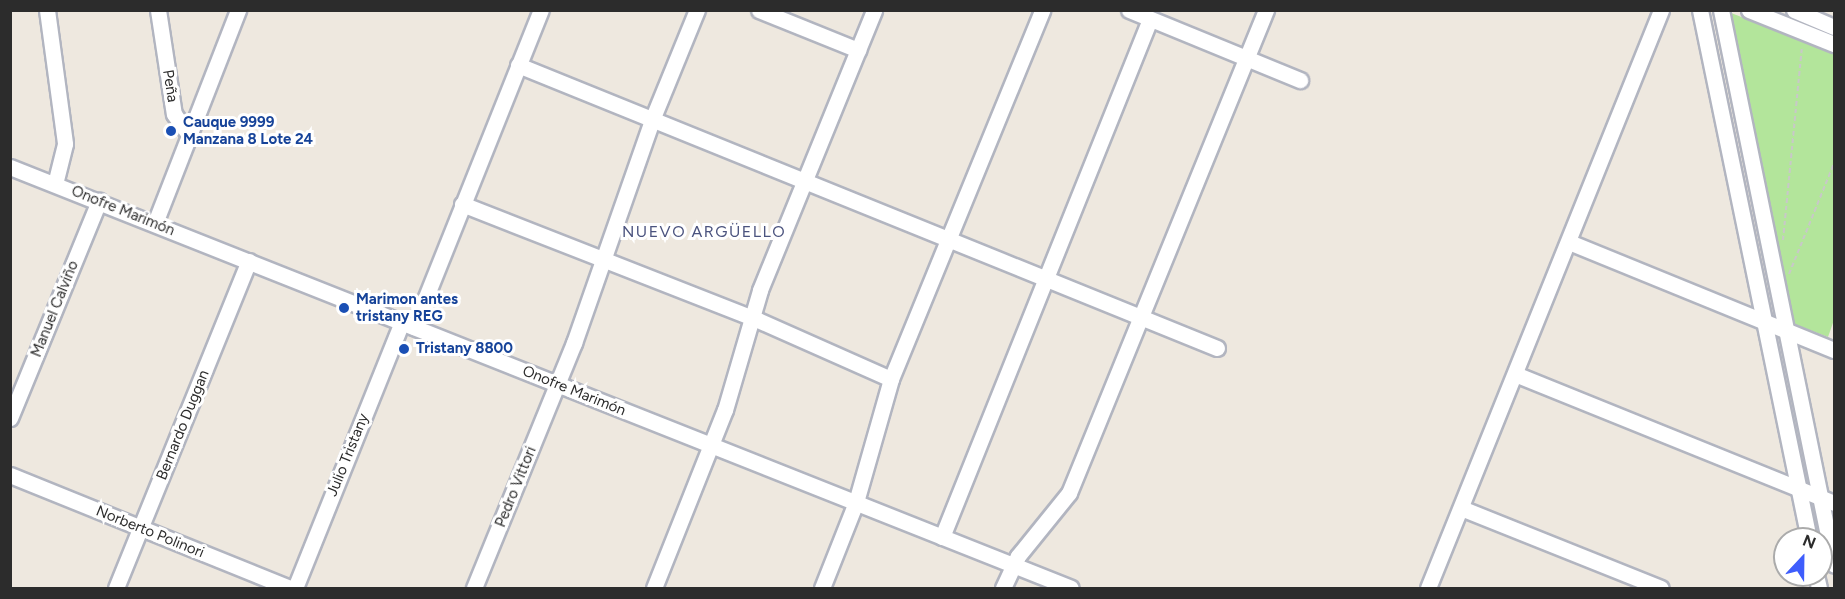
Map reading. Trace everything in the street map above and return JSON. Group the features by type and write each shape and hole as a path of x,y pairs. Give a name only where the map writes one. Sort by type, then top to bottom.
{"street":[{"path":"47,10 65,144 55,184"},
{"name":"Peña","path":"158,10 174,114 189,135"},
{"path":"155,223 238,10"},
{"name":"Julio Tristany","path":"295,588 462,204 541,10"},
{"name":"Pedro Vittori","path":"474,588 558,385 652,120 698,10"},
{"path":"759,10 858,50"},
{"path":"654,588 712,445 751,317 874,10"},
{"path":"822,588 856,502 891,378 1042,10"},
{"path":"1129,10 1300,80"},
{"path":"1003,588 1012,565 1069,494 1266,10"},
{"path":"1428,588 1661,10"},
{"path":"1700,10 1806,527"},
{"path":"1721,10 1786,330 1828,501 1834,565"},
{"path":"1749,10 1834,44"},
{"path":"1794,10 1814,14 1834,27"},
{"path":"1807,33 1814,14"},
{"path":"942,537 1150,19"},
{"path":"519,65 1217,348"},
{"name":"Onofre Marimón","path":"10,167 1071,588"},
{"name":"Manuel Calviño","path":"10,417 99,201"},
{"path":"462,204 751,317 891,378"},
{"path":"1569,242 1786,330 1834,346"},
{"name":"Bernardo Duggan","path":"116,588 249,261"},
{"path":"1515,374 1828,501"},
{"name":"Norberto Polinori","path":"10,475 289,588"},
{"path":"1461,508 1661,588"}],"path":[{"path":"1776,231 1778,242 1785,240 1794,92 1807,33"},
{"path":"1784,272 1786,282 1834,163"}],"green space":[{"path":"1726,11 1834,53 1834,320 1828,337 1794,324"}],"place":[{"name":"Cauque 9999 Manzana 8 Lote 24","path":"171,131"},
{"name":"Marimon antes tristany REG","path":"344,308"},
{"name":"Tristany 8800","path":"404,349"}],"district":[{"name":"NUEVO ARGÜELLO","path":"704,232"}]}
